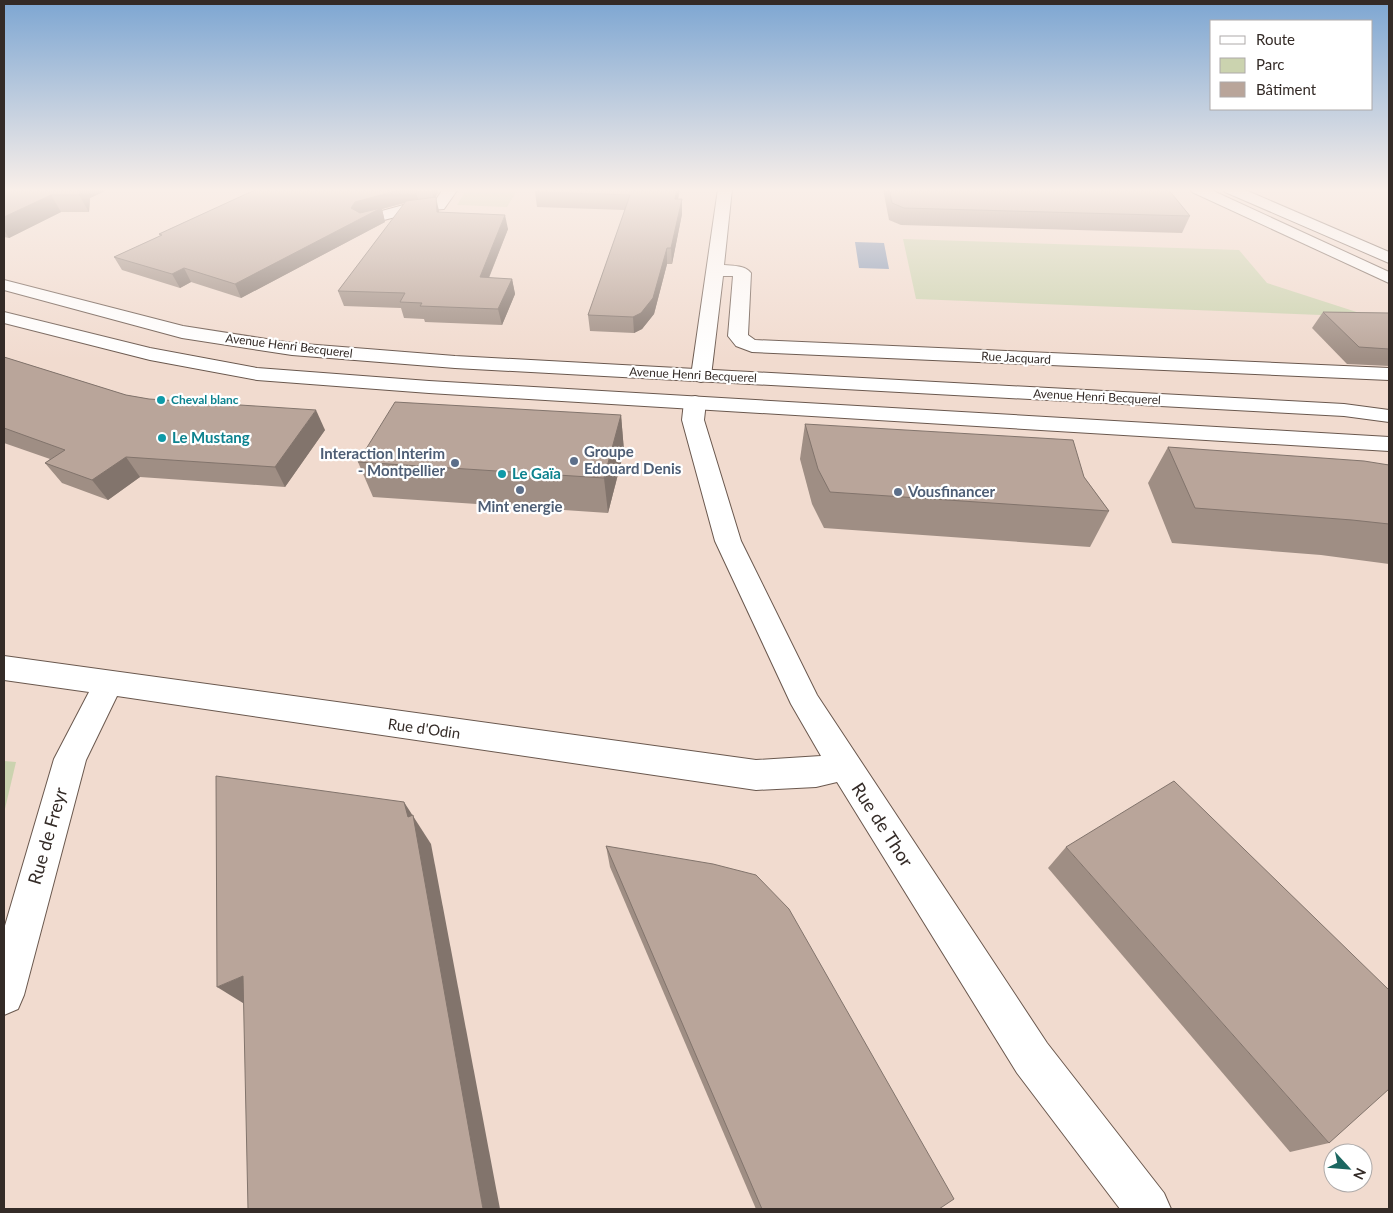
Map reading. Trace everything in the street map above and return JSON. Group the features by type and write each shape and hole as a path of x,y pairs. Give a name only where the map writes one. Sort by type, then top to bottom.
{"main road":[{"name":"Rue de Thor","path":"716,246 693,420 728,541 806,704 844,766 1032,1058 1148,1209"},
{"path":"1319,246 1389,278"},
{"path":"1360,246 1389,258"},
{"name":"Rue Jacquard","path":"714,270 742,273 738,336 752,346 1389,374"},
{"name":"Avenue Henri Becquerel","path":"4,285 182,332 292,349 455,362 698,389 1389,444"},
{"name":"Avenue Henri Becquerel","path":"4,317 150,354 257,374 430,387 698,389 1344,410 1389,416"},
{"name":"Rue d'Odin","path":"4,668 756,775 816,772 844,766"},
{"name":"Rue de Freyr","path":"4,995 70,759 109,683"}],"green space":[{"path":"904,246 1105,246 1239,250 1267,283 1372,317 916,299"},
{"path":"4,761 16,762 4,813"}],"water":[{"path":"856,246 885,246 889,269 859,268"}],"building":[{"path":"139,246 309,246 235,284 184,268 172,274 114,257"},
{"path":"372,246 493,246 480,277 512,279 498,309 420,306 422,303 400,302 405,293 338,291"},
{"path":"612,246 672,246 671,248 667,248 653,298 641,313 633,317 588,315"},
{"path":"1323,312 1389,313 1389,349 1359,347"},
{"name":"Le Mustang","path":"4,357 126,395 149,399 316,410 275,467 126,457 92,480 45,463 65,450 4,428"},
{"path":"395,402 621,415 604,478 358,462"},
{"path":"805,424 1073,440 1084,477 1109,511 830,492 818,469"},
{"path":"1168,447 1364,461 1389,465 1389,524 1195,508"},
{"path":"216,776 404,802 408,817 413,815 483,1209 248,1209 243,976 217,987"},
{"path":"1174,781 1389,990 1389,1089 1329,1143 1066,847"},
{"path":"606,846 713,864 756,875 789,909 954,1199 939,1209 762,1209"}],"place":[{"name":"Cheval blanc","path":"161,400"},
{"name":"Le Mustang","path":"162,438"},
{"name":"Groupe Edouard Denis","path":"574,461"},
{"name":"Interaction Interim - Montpellier","path":"455,463"},
{"name":"Le Gaïa","path":"502,474"},
{"name":"Mint energie","path":"520,490"},
{"name":"Vousfinancer","path":"898,492"}]}
